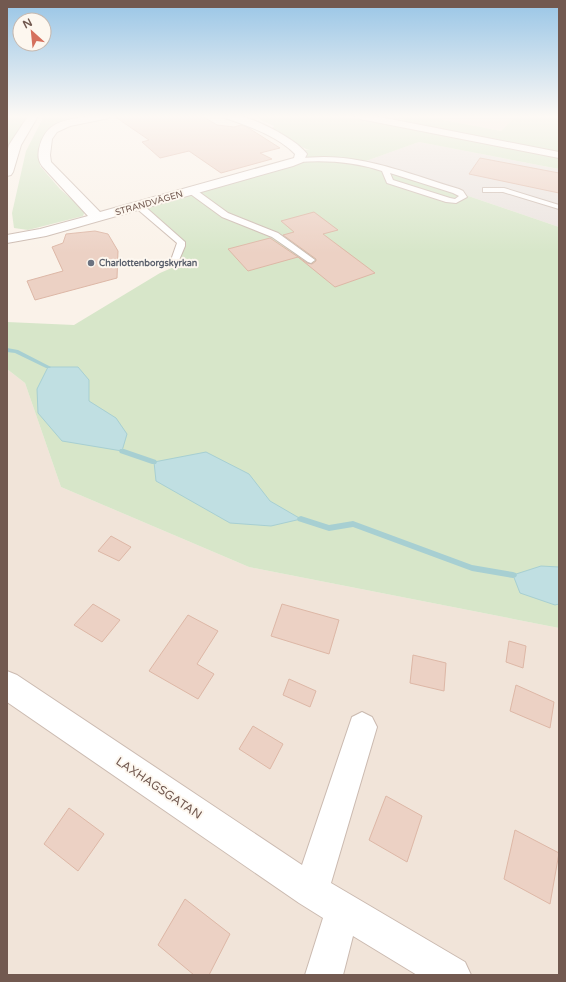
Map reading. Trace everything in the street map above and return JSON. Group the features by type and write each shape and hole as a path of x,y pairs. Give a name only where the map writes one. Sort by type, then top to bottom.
{"street":[{"path":"7,172 10,162"},
{"path":"45,162 97,217"},
{"name":"STRANDVÄGEN","path":"7,239 41,233 294,162"},
{"name":"LAXHAGSGATAN","path":"7,685 311,891 452,975"},
{"path":"311,891 362,727"},
{"path":"324,975 343,909"}],"lane":[{"path":"360,162 385,169 456,191 463,197 456,201 449,200 390,181 385,169"},
{"path":"486,190 504,190 559,207"},
{"path":"192,191 225,215 275,235 311,260"},
{"path":"139,206 181,242 181,246 174,264"}],"shaded area":[{"path":"368,162 522,162 559,169 559,227"},
{"path":"7,369 25,383 61,487 249,567 559,628 559,975 7,975"}],"green space":[{"path":"7,162 13,162 7,176"},
{"path":"24,162 40,162 40,166 60,189 85,211 83,216 28,230 14,228 12,213"},
{"path":"292,162 368,162 559,227 559,628 249,567 61,487 25,383 7,369 7,322 74,325 160,273 174,267 178,237 142,203"},
{"path":"522,162 559,162 559,169"}],"water":[{"path":"48,367 78,367 89,380 89,401 116,418 127,434 122,451 62,441 38,413 37,389"},
{"path":"206,452 249,474 270,501 301,519 271,526 230,523 156,481 154,462"},
{"path":"541,566 559,567 559,604 555,605 520,593 513,575"}],"building":[{"path":"205,162 262,162 221,173"},
{"path":"477,162 500,162 559,173 559,193 469,174"},
{"path":"314,212 338,230 323,234 375,273 335,287 298,257 248,271 228,249 270,238 307,263 312,264 316,261 316,259 283,235 294,232 281,221"},
{"name":"Charlottenborgskyrkan","path":"95,231 108,234 118,251 117,278 35,300 27,281 63,271 52,247 63,243 66,234"},
{"path":"111,536 131,547 119,561 98,551"},
{"path":"93,604 120,620 102,642 74,625"},
{"path":"282,604 339,620 329,654 271,636"},
{"path":"188,615 218,631 197,664 214,674 198,699 149,671"},
{"path":"509,641 526,646 523,668 506,662"},
{"path":"413,655 446,663 444,691 410,683"},
{"path":"289,679 316,691 310,707 283,695"},
{"path":"516,685 554,702 550,728 510,711"},
{"path":"253,726 283,744 270,769 239,749"},
{"path":"386,796 422,816 407,862 369,840"},
{"path":"69,808 104,834 78,871 44,844"},
{"path":"515,830 559,853 550,904 504,879"},
{"path":"185,899 230,934 209,975 194,975 158,945"}],"waterway":[{"path":"7,350 16,351 48,367"},
{"path":"122,451 154,462"},
{"path":"301,519 329,528 353,524 472,568 513,575"}],"place":[{"name":"Charlottenborgskyrkan","path":"91,263"}]}
